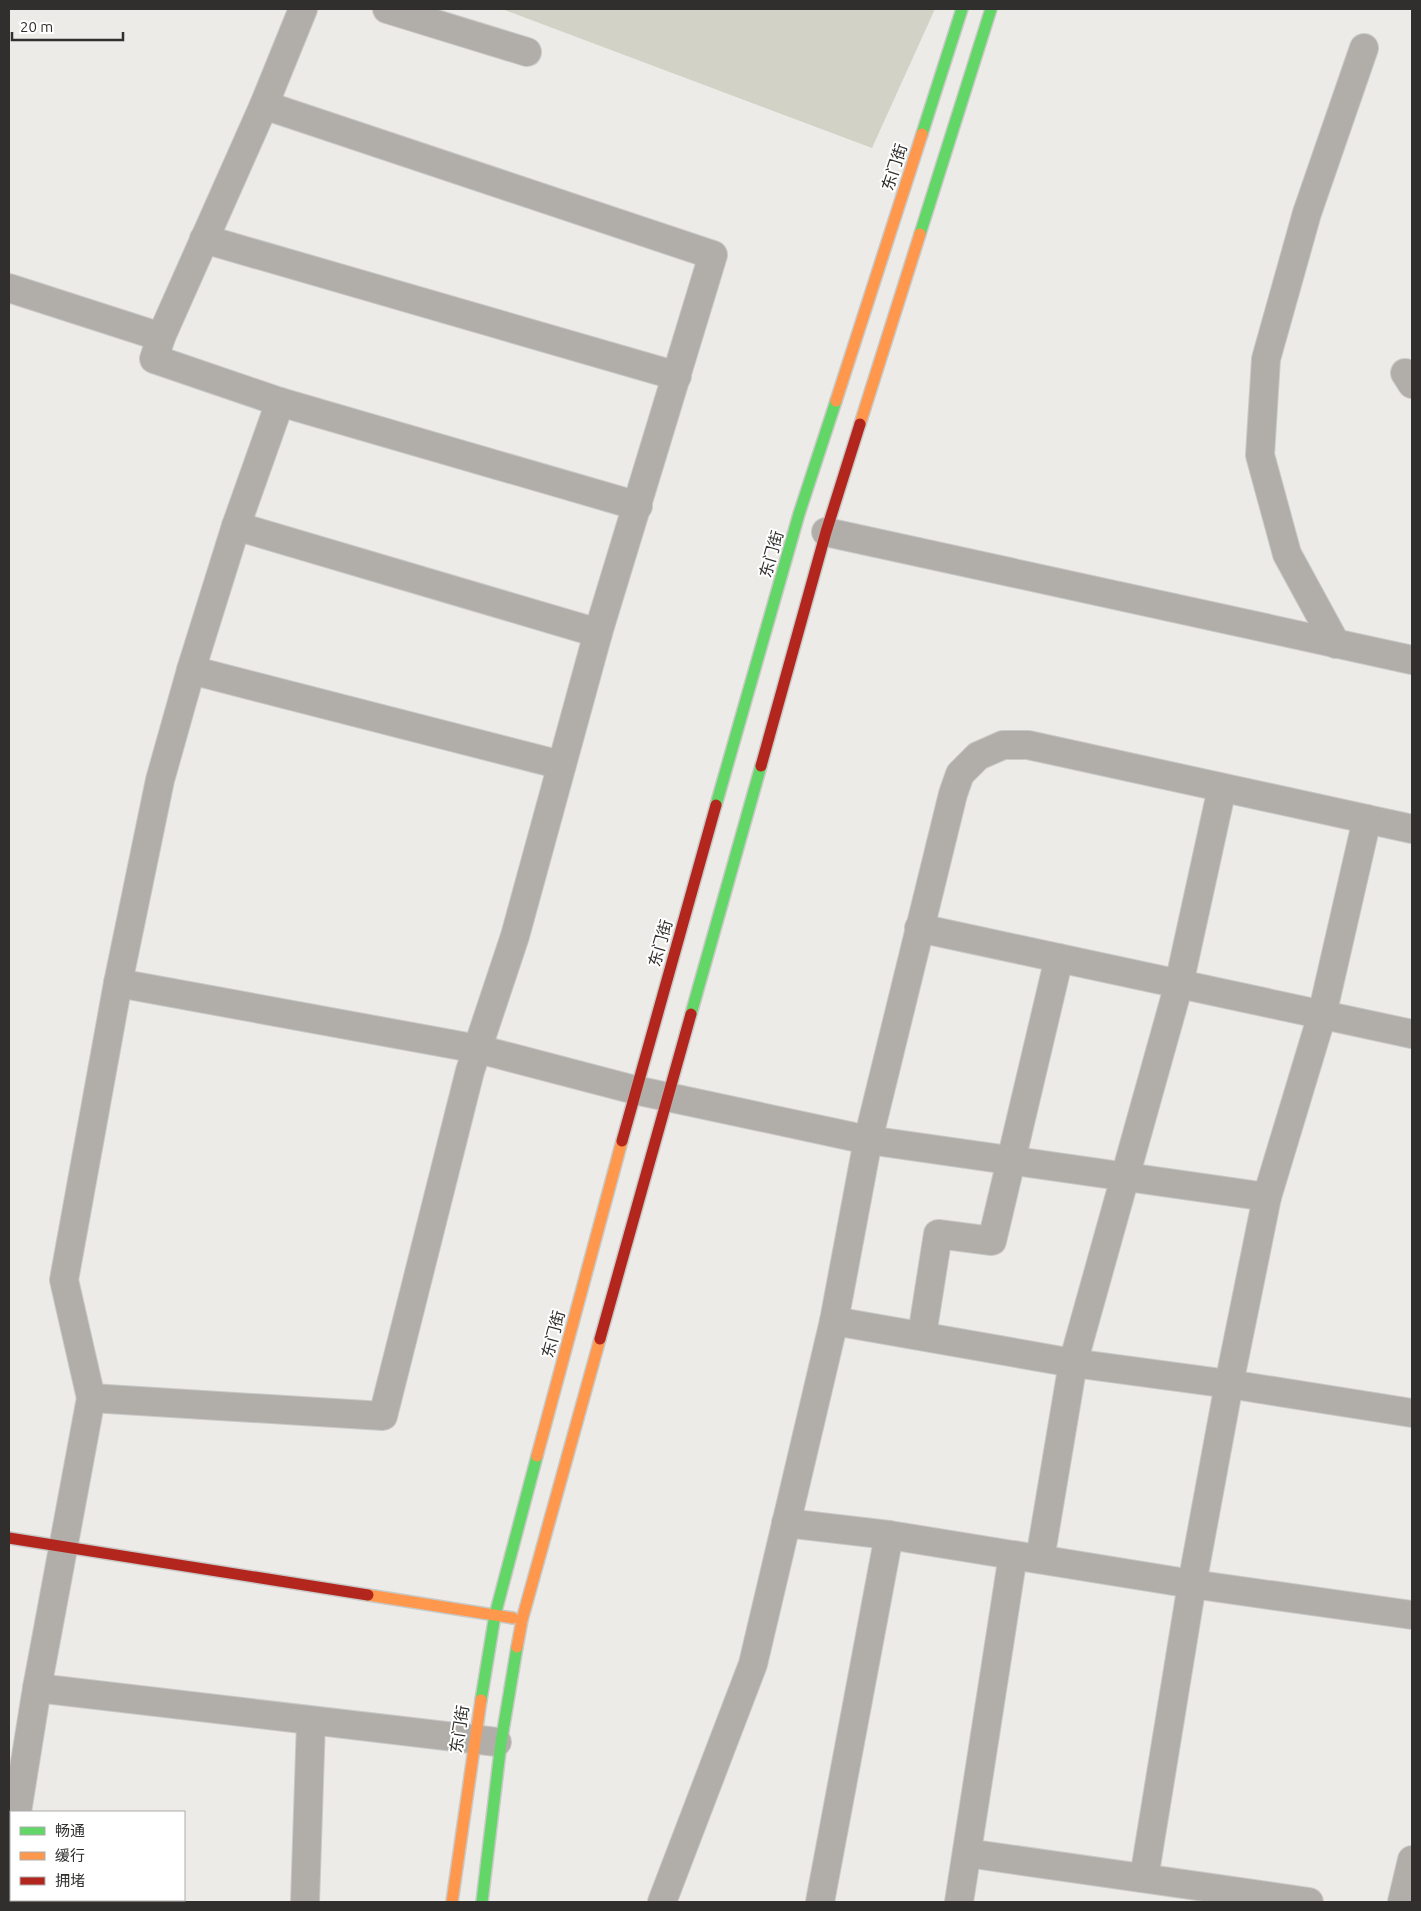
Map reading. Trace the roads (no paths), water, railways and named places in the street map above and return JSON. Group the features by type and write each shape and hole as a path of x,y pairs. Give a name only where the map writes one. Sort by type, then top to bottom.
{"street":[{"path":"303,9 264,105 161,336 154,359 280,402 638,506"},
{"path":"387,9 527,52"},
{"name":"东门街","path":"452,1902 474,1740 495,1615 635,1090 799,514 962,9"},
{"path":"482,1902 501,1743 522,1620 826,532 986,15"},
{"path":"1336,644 1287,554 1260,455 1266,359 1306,213 1364,48"},
{"path":"91,1398 383,1416 478,1049 515,936 598,634 713,255 264,105"},
{"path":"204,238 677,376"},
{"path":"9,288 161,336"},
{"path":"16,1811 62,1547 91,1398 64,1280 118,983 160,780 191,670 236,526 280,402"},
{"path":"236,526 598,634"},
{"path":"826,532 1412,660"},
{"path":"191,670 561,765"},
{"path":"662,1902 753,1664 834,1321 868,1140 919,928 953,794 960,774 978,756 1003,745 1028,745 1412,829"},
{"path":"1040,1559 1073,1363 1179,984 1222,788"},
{"path":"1144,1878 1192,1584 1229,1384 1267,1198 1322,1015 1367,819"},
{"path":"919,928 1412,1034"},
{"path":"922,1335 938,1234 992,1241 1059,958"},
{"path":"118,983 478,1049 635,1090 668,1095 868,1140 1267,1198"},
{"path":"834,1321 1073,1363 1229,1384 1412,1413"},
{"path":"786,1523 889,1535 1192,1584 1412,1614"},
{"path":"820,1902 889,1535"},
{"path":"9,1538 522,1620"},
{"path":"959,1902 1013,1555"},
{"path":"37,1688 501,1743"},
{"path":"305,1902 312,1722"},
{"path":"967,1853 1309,1902"},
{"path":"1402,1902 1412,1860"}]}
